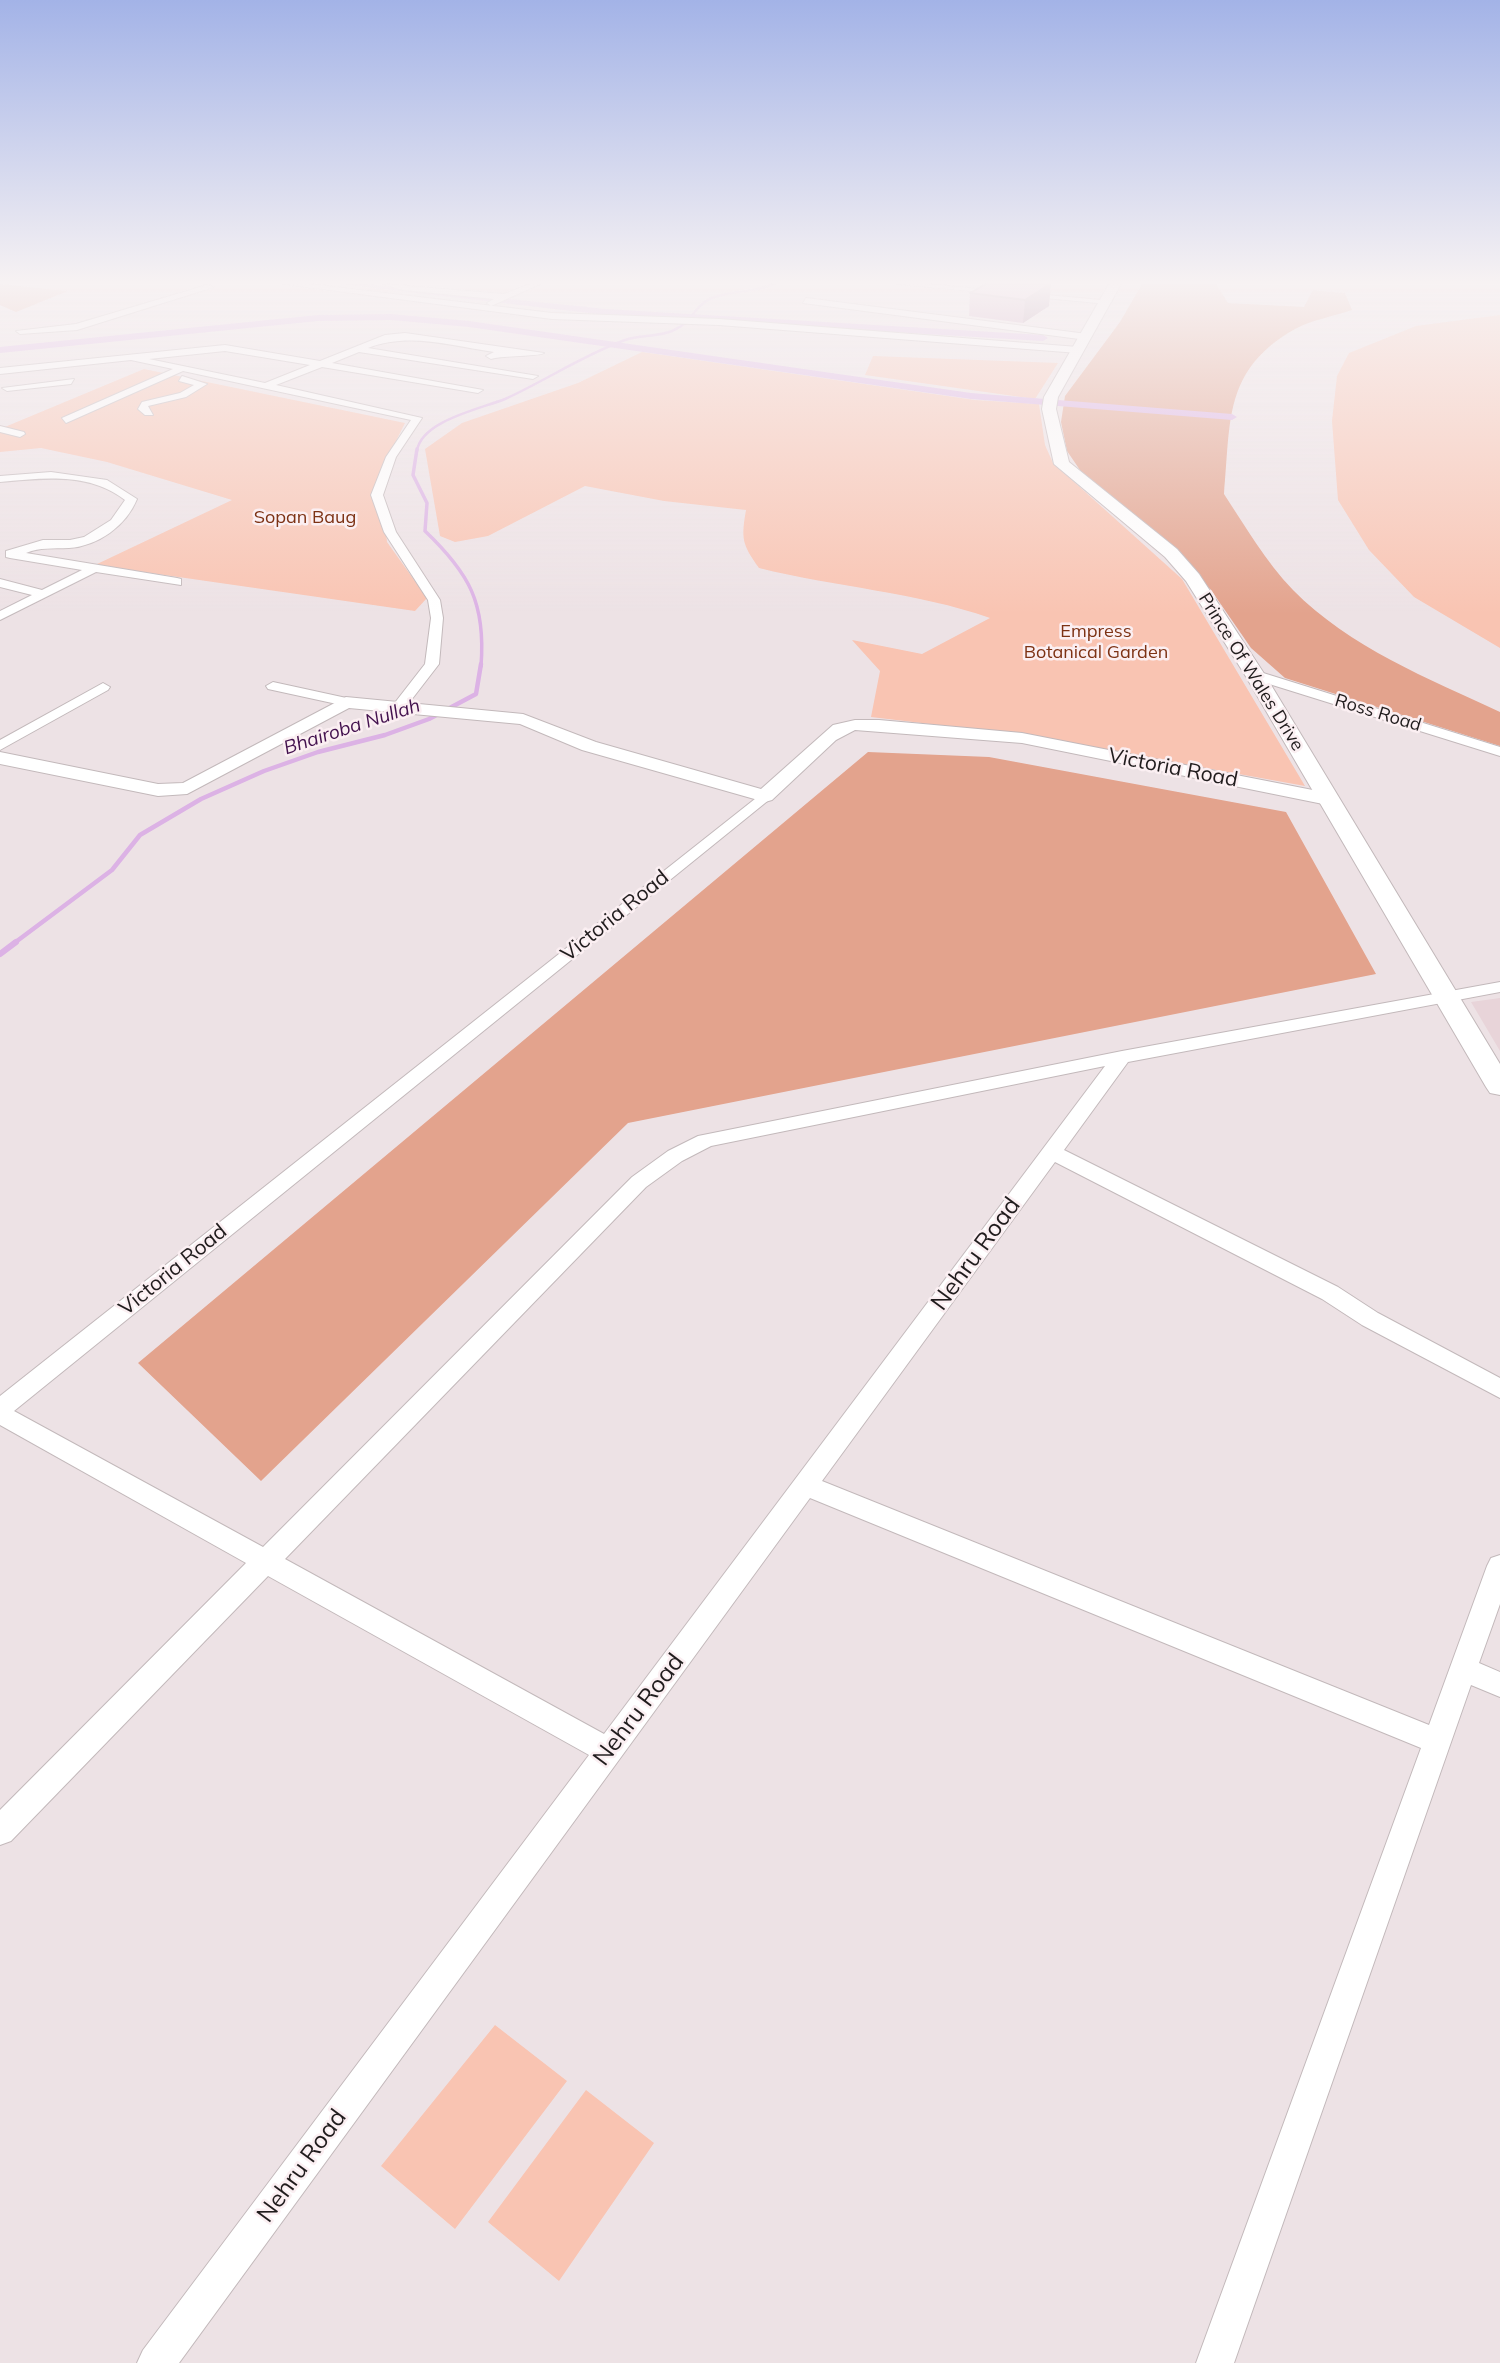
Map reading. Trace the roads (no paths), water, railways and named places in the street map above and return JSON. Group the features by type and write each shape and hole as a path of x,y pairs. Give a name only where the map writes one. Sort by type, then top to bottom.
{"main road":[{"name":"Prince Of Wales Drive","path":"1055,394 1050,403 1062,464 1171,553 1193,578 1255,675 1500,1087"}],"street":[{"path":"66,420 124,394"},
{"path":"149,413 142,407 145,404 186,394"},
{"path":"305,394 383,406 417,418 391,457 377,495 390,532 434,600 437,618 432,664 397,709"},
{"path":"0,429 20,434"},
{"path":"0,479 51,475 100,482 122,491 131,499 129,507 118,519 88,540 69,544 47,543 5,553"},
{"path":"5,553 177,582"},
{"path":"0,616 93,569"},
{"path":"0,583 45,594"},
{"name":"Ross Road","path":"1255,675 1500,752"},
{"path":"273,686 346,702 397,709 484,713 542,724 589,746 765,796"},
{"path":"3,757 103,687"},
{"path":"3,757 158,790 187,788 346,702"},
{"name":"Victoria Road","path":"0,1409 765,796 839,729 855,725 956,730 1022,738 1328,799"},
{"path":"0,1831 268,1562 639,1182 675,1156 705,1141 1122,1057 1445,995 1500,987"},
{"name":"Nehru Road","path":"156,2363 1122,1057"},
{"path":"1052,1152 1329,1293 1370,1319 1500,1390"},
{"path":"0,1414 608,1751"},
{"path":"805,1485 1437,1741"},
{"path":"1215,2363 1500,1566"},
{"path":"1463,1669 1500,1685"}],"waterway":[{"name":"Bhairoba Nullah","path":"417,451 421,441 440,424 514,394"},
{"name":"Bhairoba Nullah","path":"959,394 1232,417"},
{"name":"Bhairoba Nullah","path":"417,449 413,475 427,503 425,531 453,561 471,591 481,624 481,666"},
{"name":"Bhairoba Nullah","path":"13,944 112,870 140,835 201,799 264,771 429,719 476,694 481,664"},
{"name":"Bhairoba Nullah","path":"0,954 16,942"}],"park label":[{"name":"Sopan Baug","path":"305,518"},
{"name":"Empress Botanical Garden","path":"1096,642"}]}
